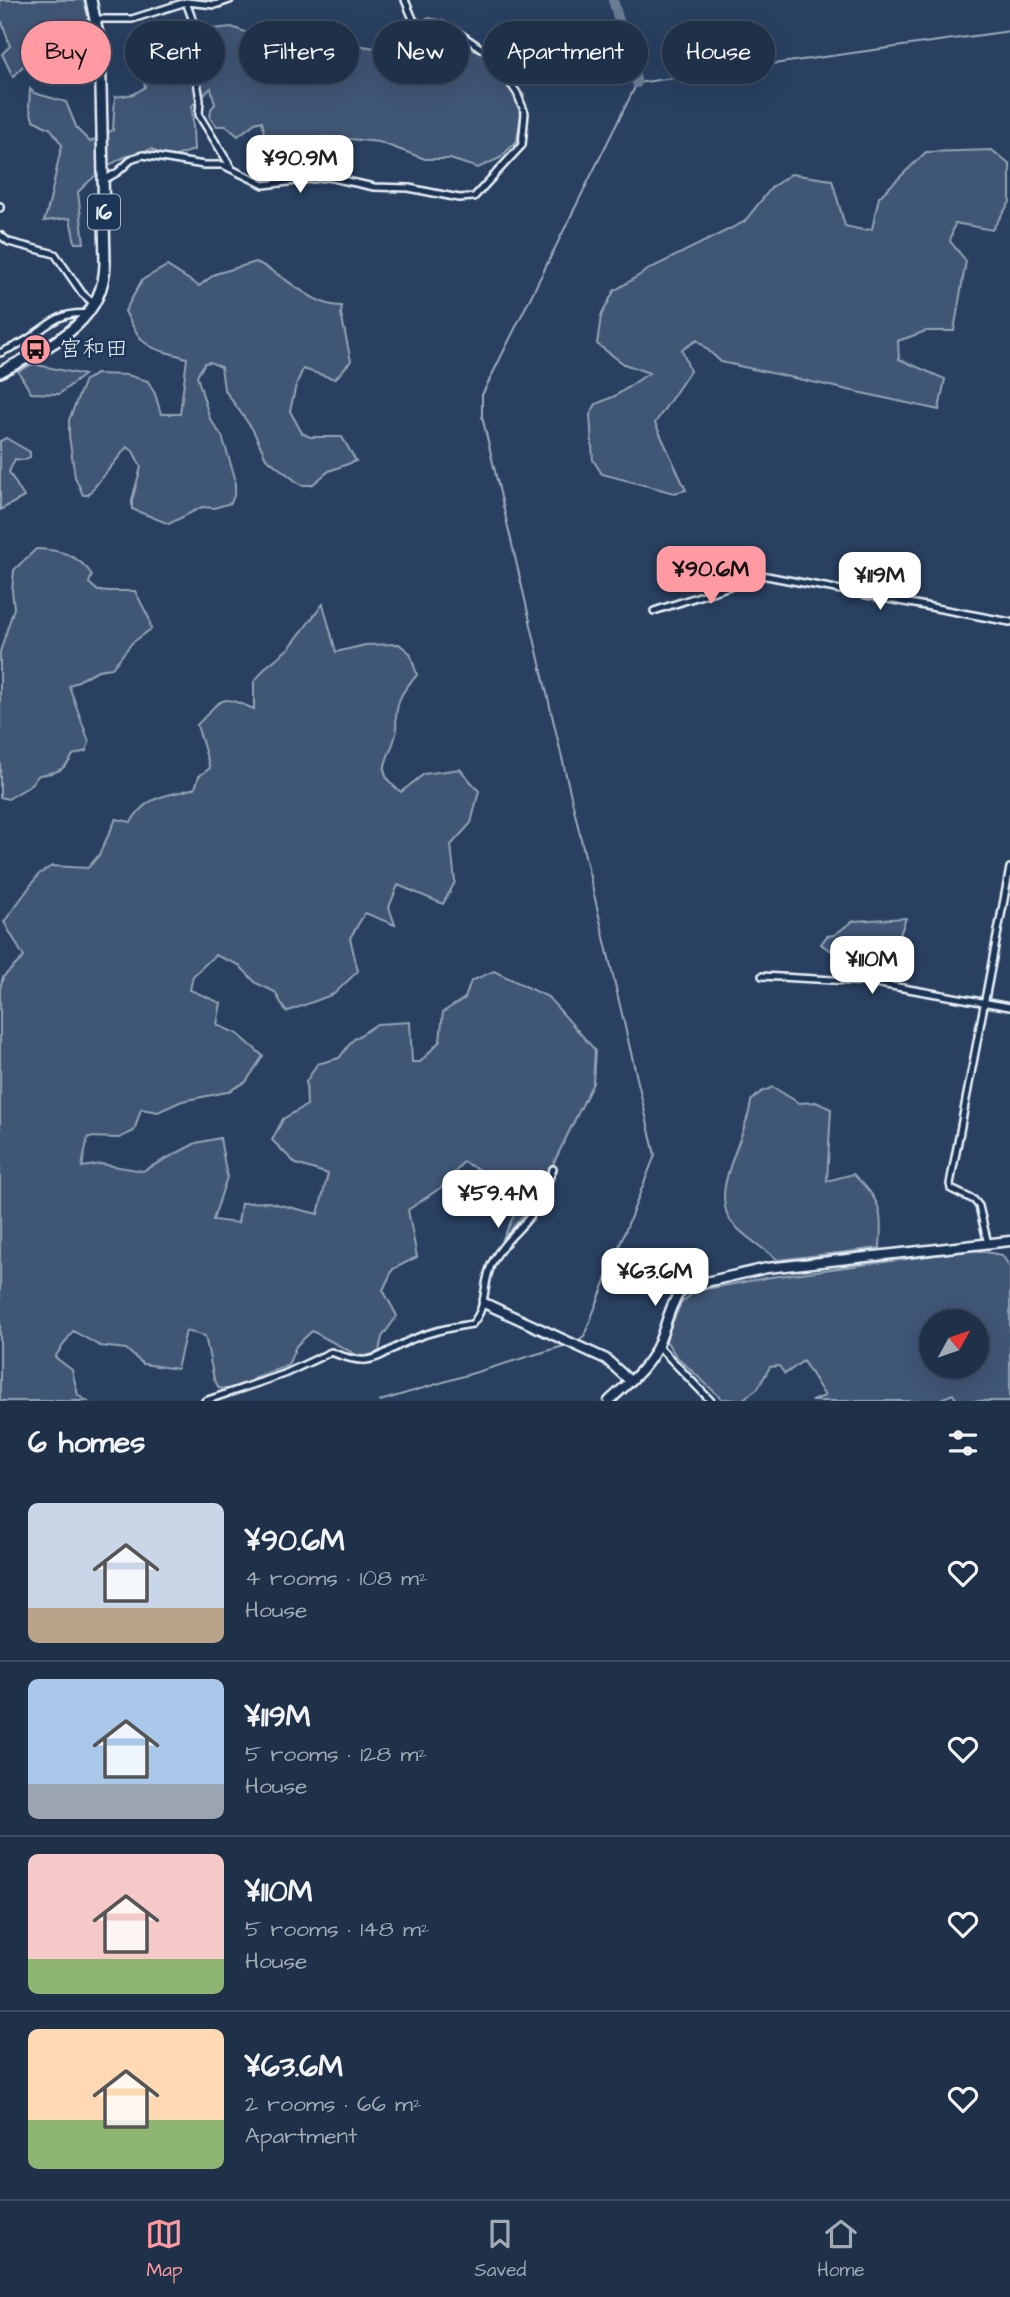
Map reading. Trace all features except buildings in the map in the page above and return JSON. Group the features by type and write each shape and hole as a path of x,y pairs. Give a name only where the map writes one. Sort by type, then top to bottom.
{"main road":[{"name":"16","path":"0,372 55,344 77,327 101,291 105,271 100,44 90,0"}],"street":[{"path":"96,19 132,19 186,2 197,1 215,5 230,0"},
{"path":"104,180 133,158 143,155 204,165 223,165 264,185 328,177 374,187 410,188 459,198 474,197 522,145 525,113 517,93 484,48 457,32 422,29 413,19 405,0"},
{"path":"186,2 193,21 190,38 200,100 199,115 232,169"},
{"path":"0,235 9,242 55,254 82,293 94,304"},
{"path":"0,353 31,337 52,320 68,315 88,314"},
{"path":"654,611 739,583 756,573 1010,622"},
{"path":"988,1244 979,1206 974,1200 951,1189 950,1184 984,1003 1007,900 1010,868"},
{"path":"762,976 869,982 1010,1007"},
{"path":"205,1401 284,1374 331,1352 359,1362 374,1360 417,1337 452,1326 472,1324 479,1316 484,1303 484,1282 492,1262 509,1237 539,1205 553,1169"},
{"path":"609,1401 630,1381 658,1346 671,1306 684,1287 692,1283 767,1268 1010,1241"},
{"path":"484,1303 606,1359 630,1381"},
{"path":"658,1346 711,1401"}],"shaded area":[{"path":"0,0 84,0 89,18 86,21 21,21 21,68 13,77 2,54 10,46 2,22 0,23"},
{"path":"225,28 239,30 239,84 359,84 359,45 373,48 373,84 469,84 469,42 483,54 483,84 513,84 524,95 517,141 500,158 478,168 450,159 425,159 379,142 330,137 312,138 282,156 267,151 262,121 238,136 226,126 217,126 210,118 215,104 211,88 192,106 194,150 167,159 152,149 130,155 103,169 78,192 84,243 75,243 70,218 44,221 62,145 51,129 33,120 29,106 30,89 34,93 66,102 77,129 90,142 113,130 115,97 134,94 145,87 145,84 225,84"},
{"path":"992,150 1010,165 1010,202 992,230 955,223 950,241 966,261 954,331 926,331 898,341 899,359 945,379 939,410 721,362 697,340 682,350 690,371 655,423 686,490 674,493 602,474 593,460 590,415 596,404 615,396 649,373 624,364 597,344 601,316 614,291 651,268 744,222 772,187 791,174 832,180 845,226 872,229 879,197 926,152"},
{"path":"256,262 309,296 331,305 342,306 341,314 351,361 335,379 303,369 290,411 302,433 310,437 342,437 356,461 329,471 312,485 301,485 266,458 253,430 224,389 221,367 210,362 205,363 197,376 210,419 222,436 235,478 235,493 231,503 214,508 202,507 169,524 132,509 141,467 133,451 127,447 88,495 83,495 75,477 69,420 85,380 96,374 127,375 148,381 161,414 180,414 187,358 148,345 137,334 125,311 142,280 167,266 199,286 215,274"},
{"path":"33,364 84,375 59,394 31,393 18,371"},
{"path":"6,438 30,452 30,457 24,460 15,459 9,472 24,497 0,510 0,441"},
{"path":"36,549 60,552 81,562 92,575 89,583 98,591 135,591 149,618 151,629 132,643 112,668 98,670 69,686 89,742 86,751 73,755 67,765 59,770 39,775 28,787 8,799 0,797 0,652 14,608 14,570"},
{"path":"323,604 336,652 365,645 399,644 410,653 417,675 405,689 398,705 396,734 385,765 387,778 392,785 401,792 424,774 460,769 479,791 471,823 451,845 455,882 443,904 398,885 389,907 395,925 365,913 350,938 358,971 334,994 286,1012 275,992 256,983 239,965 215,955 193,976 190,990 221,1003 217,1025 238,1034 263,1056 246,1082 227,1092 182,1101 158,1112 141,1109 134,1131 119,1138 88,1137 82,1167 101,1164 143,1171 196,1143 220,1138 227,1177 213,1220 238,1223 241,1203 268,1202 318,1214 328,1174 296,1164 272,1140 283,1119 307,1105 306,1082 317,1064 339,1058 353,1040 377,1024 410,1022 412,1062 420,1062 440,1041 443,1012 465,998 471,981 494,971 548,997 595,1050 593,1083 537,1197 501,1243 525,1192 463,1162 446,1184 408,1210 417,1257 393,1269 383,1290 397,1316 382,1337 379,1352 362,1358 312,1331 296,1346 288,1365 259,1376 236,1391 219,1388 214,1379 205,1336 186,1331 177,1369 143,1364 126,1349 100,1346 73,1331 55,1357 72,1370 78,1395 87,1401 0,1401 0,989 3,977 24,957 4,922 39,874 52,866 88,868 99,855 116,819 131,822 151,801 195,788 199,776 210,768 197,725 222,701 234,701 254,709 254,682 266,667 289,648"},
{"path":"906,918 889,957 875,965 852,959 821,944 827,936 834,935 853,921"},
{"path":"773,1087 799,1103 816,1102 831,1109 827,1181 853,1174 870,1192 880,1215 880,1248 778,1260 735,1226 727,1213 724,1198 730,1165 751,1101 761,1092"},
{"path":"974,1250 1002,1255 1010,1267 1010,1401 957,1401 953,1394 936,1401 811,1401 825,1396 803,1361 785,1374 779,1366 770,1367 758,1388 742,1400 722,1399 676,1356 665,1339 681,1303 695,1291 771,1277"}],"waterway":[{"path":"613,0 619,21"},
{"path":"576,1342 584,1336 655,1155 482,416 482,395 637,83 1010,31"},
{"path":"380,1401 567,1345"}],"place":[{"name":"宮和田","path":"36,349"}]}
